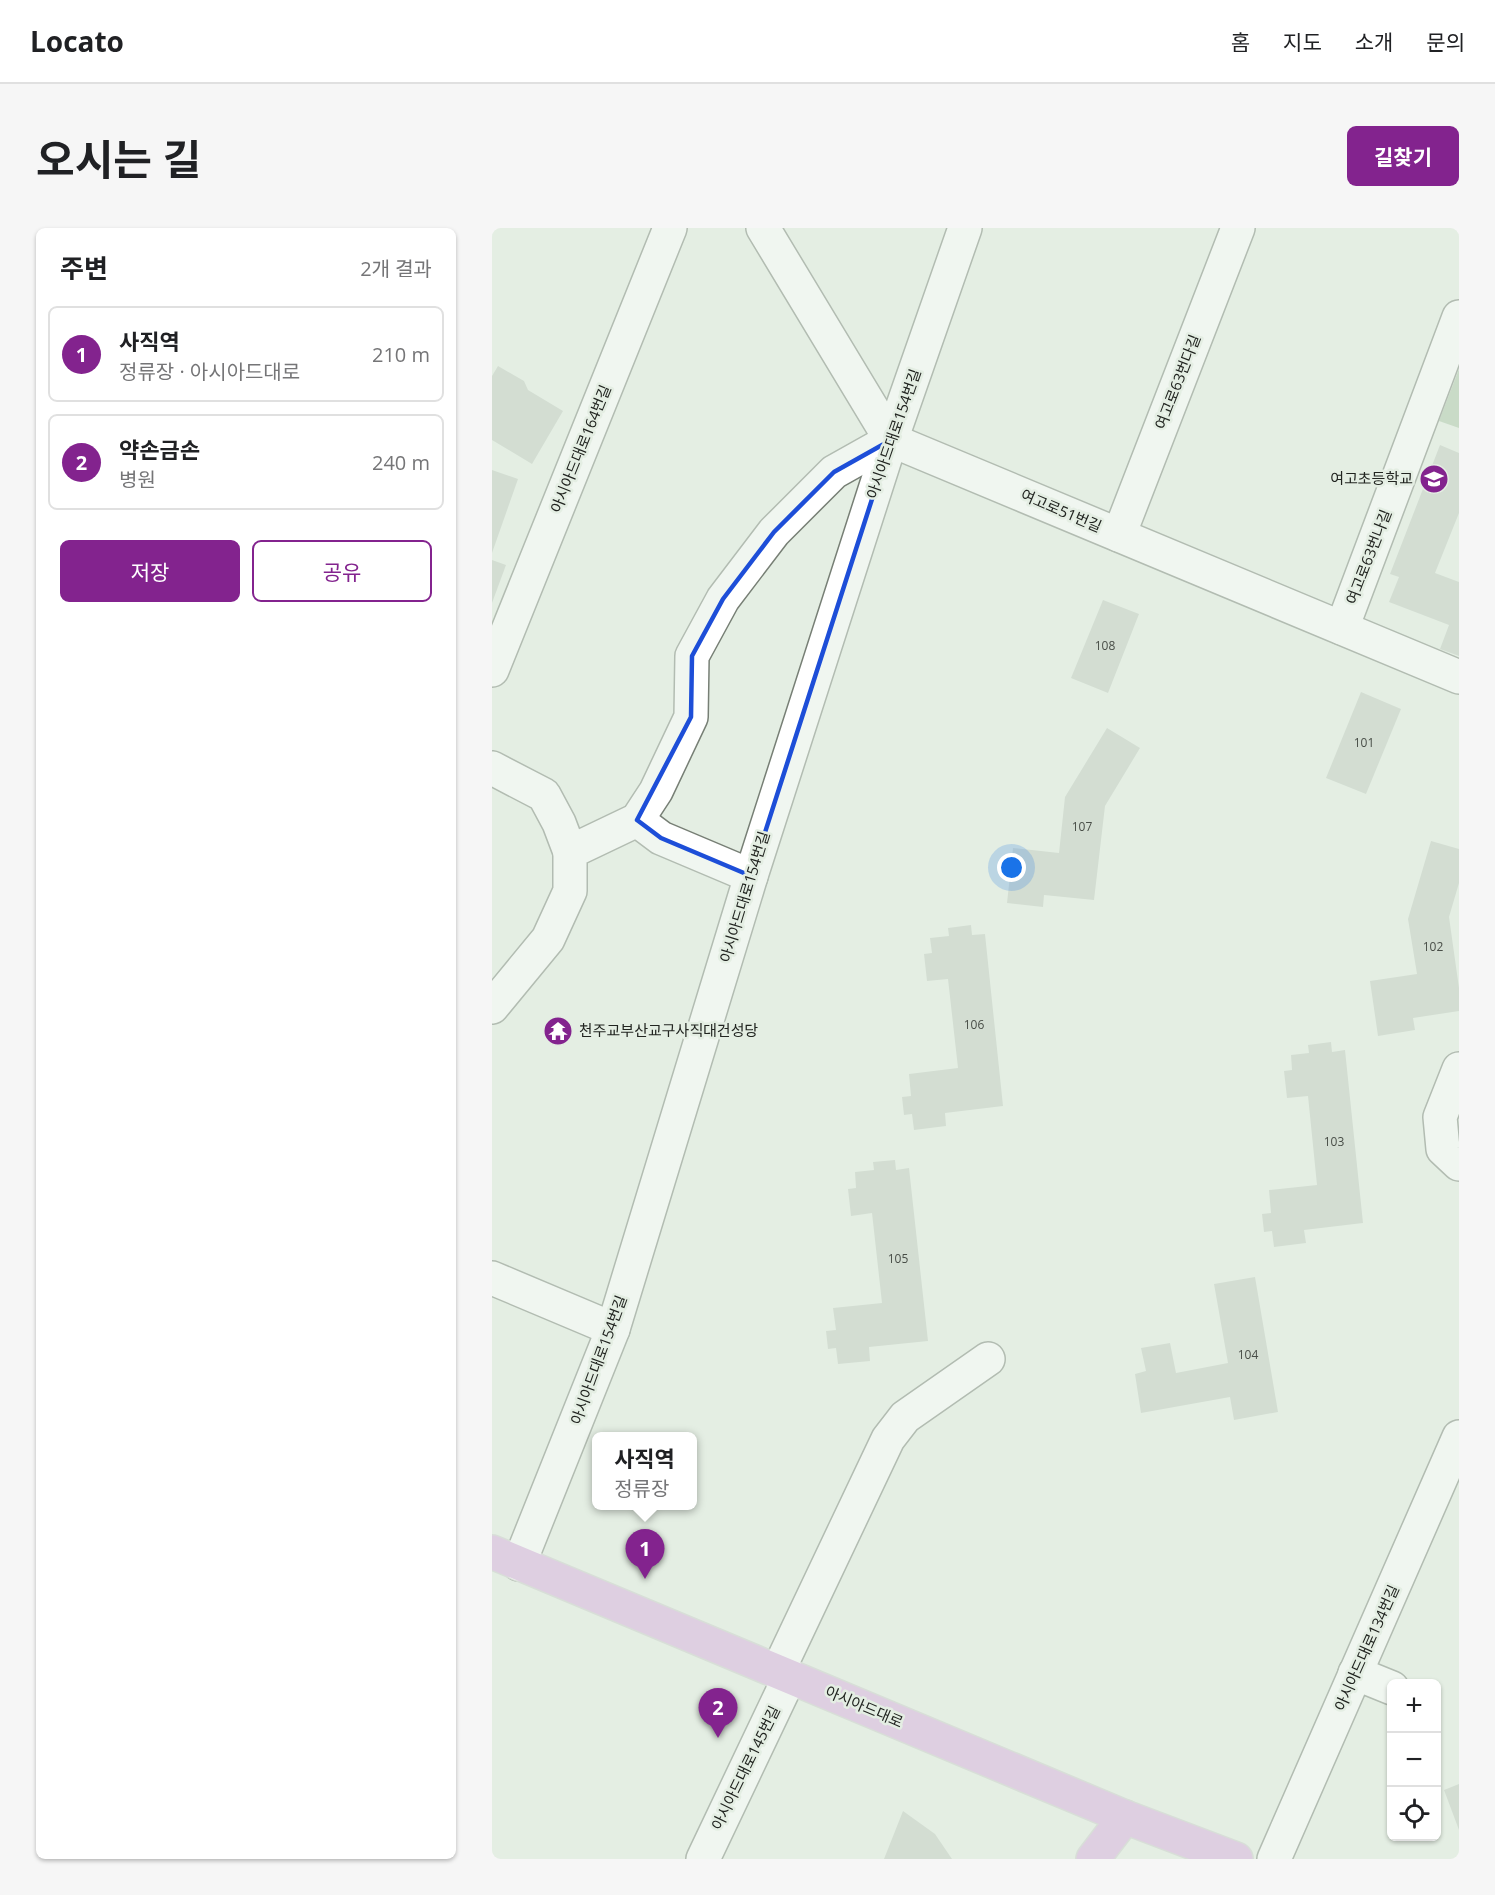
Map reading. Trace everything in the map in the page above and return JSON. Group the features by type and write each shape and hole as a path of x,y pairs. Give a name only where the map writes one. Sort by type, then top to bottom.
{"main road":[{"name":"아시아드대로","path":"499,1556 1125,1817 1236,1859"},
{"path":"1093,1859 1125,1817"},
{"path":"1120,1859 1125,1817"}],"street":[{"name":"아시아드대로164번길","path":"492,670 670,228"},
{"path":"570,852 637,820 656,791 691,717 692,656 723,599 774,532 834,472 891,440 763,228"},
{"name":"아시아드대로154번길","path":"499,1556 613,1329 751,876 891,440 965,228"},
{"name":"여고로63번다길","path":"1119,535 1238,228"},
{"name":"여고로63번나길","path":"1342,628 1459,317"},
{"name":"여고로51번길","path":"891,440 1459,676"},
{"path":"492,768 544,795 560,823 570,852 570,891 548,939 492,1008"},
{"path":"637,820 661,838 751,876"},
{"path":"1459,1069 1440,1117 1443,1149 1459,1164"},
{"path":"492,1278 613,1329"},
{"name":"아시아드대로145번길","path":"702,1859 888,1439 905,1417 988,1359"},
{"name":"아시아드대로134번길","path":"1274,1859 1459,1437"},
{"path":"1355,1673 1387,1686"}],"highlighted area":[{"path":"891,440 751,876 661,838 637,820 691,717 692,656 723,599 774,532 834,472"}],"green space":[{"path":"1459,369 1459,428 1439,421"}],"building":[{"path":"498,366 524,381 528,390 563,411 532,464 492,440 492,376"},
{"path":"1440,445 1459,453 1459,513 1435,573 1459,582 1459,656 1440,649 1449,625 1389,602 1399,577 1390,574"},
{"path":"492,470 518,479 492,553"},
{"path":"492,560 506,565 492,603"},
{"path":"1103,600 1139,614 1108,693 1071,678"},
{"path":"1361,692 1401,709 1366,794 1326,778"},
{"path":"1107,728 1140,748 1105,806 1094,900 1044,895 1043,907 1007,903 1013,848 1059,853 1065,797"},
{"path":"1431,841 1459,849 1459,883 1449,917 1459,988 1459,1011 1413,1018 1415,1030 1378,1036 1370,981 1417,974 1408,919"},
{"path":"971,925 972,935 985,934 1003,1106 945,1113 946,1126 914,1130 912,1114 904,1115 902,1097 911,1096 909,1074 958,1068 948,979 927,981 924,954 932,953 930,938 949,936 948,928"},
{"path":"1331,1042 1332,1052 1345,1050 1363,1223 1304,1230 1306,1243 1274,1247 1272,1231 1264,1232 1262,1214 1271,1213 1269,1190 1317,1185 1308,1096 1287,1098 1284,1071 1292,1070 1291,1055 1309,1053 1308,1045"},
{"path":"895,1160 896,1170 909,1168 928,1341 869,1347 870,1361 838,1364 836,1348 828,1349 826,1331 836,1330 833,1308 882,1303 872,1213 851,1216 848,1189 856,1188 855,1172 874,1170 873,1162"},
{"path":"1255,1277 1278,1412 1234,1420 1230,1397 1141,1413 1135,1374 1146,1371 1141,1348 1170,1343 1176,1373 1228,1363 1214,1284"},
{"path":"1459,1784 1459,1830 1444,1790"},
{"path":"903,1811 935,1834 952,1859 884,1859"}],"place":[{"name":"여고초등학교","path":"1434,479"},
{"name":"천주교부산교구사직대건성당","path":"558,1031"},
{"name":"사직역","path":"645,1579"},
{"name":"약손금손","path":"718,1738"}]}
